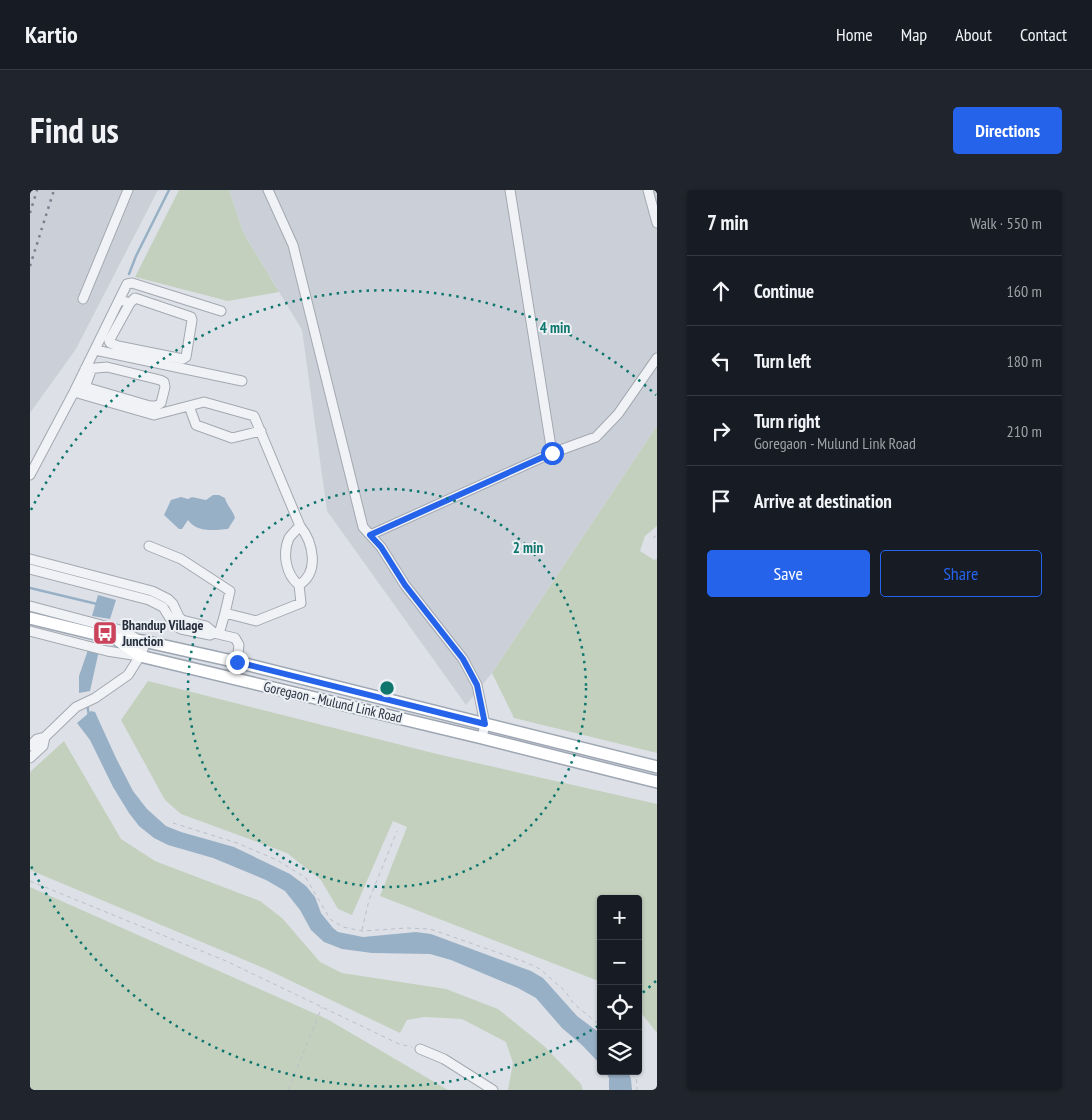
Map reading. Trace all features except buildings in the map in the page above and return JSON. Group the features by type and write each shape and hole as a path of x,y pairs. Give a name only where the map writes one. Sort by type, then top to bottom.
{"main road":[{"path":"30,618 87,626 111,634"},
{"name":"Goregaon - Mulund Link Road","path":"111,634 237,662 657,767"},
{"name":"Goregaon - Mulund Link Road","path":"111,634 140,656 657,782"}],"street":[{"path":"83,299 128,190"},
{"path":"268,190 293,245 363,527 381,547 405,585 463,659 477,685 485,724 482,738"},
{"path":"510,190 552,453"},
{"path":"648,190 657,223"},
{"path":"30,475 79,388 127,284 132,283 221,311"},
{"path":"117,350 109,341 130,303 135,298 190,317 192,320 186,357 171,361"},
{"path":"120,300 130,303"},
{"path":"95,350 117,350 171,361 242,381"},
{"path":"370,535 552,453 596,437 618,414 657,358"},
{"path":"79,388 150,406 156,406 161,403 165,387 164,382 160,380 118,368 89,368"},
{"path":"79,388 154,415 204,402 254,416 311,548 311,571 306,580 299,585"},
{"path":"189,406 196,426 232,438 261,431"},
{"path":"224,615 256,622 301,604 299,585 293,580 287,570 287,547 290,538 300,526"},
{"path":"149,546 181,559 230,591 224,615 226,625 219,634"},
{"path":"30,559 150,595 172,604 176,620 182,620 201,629 212,629 219,634 235,638 240,645 237,662"},
{"path":"30,570 150,595"},
{"path":"30,606 87,626"},
{"path":"30,631 107,651 140,656"},
{"path":"30,746 37,739 45,737 76,708 95,698 128,675 140,656 144,642"},
{"path":"30,758 43,746 45,737"},
{"path":"420,1048 444,1059 493,1090"}],"path":[{"path":"653,538 657,535"},
{"path":"173,823 237,843 277,860 306,878 330,918 343,927 362,931 407,928 430,929 540,969 565,991 574,1004 597,1023"},
{"path":"362,931 369,900 397,831"},
{"path":"30,881 226,961 400,1044 420,1048"},
{"path":"288,1090 322,1007"},
{"path":"636,1075 637,1090"}],"shaded area":[{"path":"30,190 158,190 76,349 30,413"},
{"path":"229,190 657,190 657,426 492,673 466,705 327,511 302,330 243,232"}],"green space":[{"path":"179,190 229,190 243,232 279,292 228,301 135,277"},
{"path":"657,426 657,526 645,536 640,551 654,560 657,559 657,753 514,718 492,673"},
{"path":"148,681 437,754 657,804 657,1033 642,1014 642,895 597,895 597,980 380,896 407,827 393,821 352,915 338,909 321,880 287,853 181,814 165,800 121,720"},
{"path":"64,741 121,839 155,861 260,901 282,918 320,962 342,973 446,989 498,1009 544,1046 581,1084 583,1090 508,1090 513,1063 506,1042 462,1019 424,1017 407,1020 400,1033 266,969 30,870 30,772"},
{"path":"30,887 327,1019 448,1090 30,1090"}],"water":[{"path":"213,495 225,498 234,515 235,518 228,529 201,529 188,520 182,529 179,529 164,515 171,500 181,497 188,499 192,497 206,500"},
{"path":"98,595 116,600 110,619 92,616"},
{"path":"90,644 100,646 90,691 79,693 79,676"},
{"path":"91,711 95,712 133,791 147,809 166,826 234,847 290,874 306,886 315,897 321,913 338,932 363,937 416,932 431,934 531,971 543,978 577,1016 597,1031 597,1061 562,1028 536,998 518,988 451,960 430,954 372,953 342,949 324,942 311,930 300,910 285,891 266,880 213,858 168,845 154,838 139,826 129,813 113,787 90,740 77,723"},
{"path":"607,1075 630,1075 632,1090 609,1090"}],"waterway":[{"path":"129,274 169,190"},
{"path":"30,588 97,604"},
{"path":"87,704 89,716"}],"railway":[{"path":"30,213 37,190"},
{"path":"30,266 54,190"}],"place":[{"name":"Bhandup Village Junction","path":"105,633"}],"route":[{"path":"237,662 485,724 477,685 463,659 405,585 381,547 370,535 552,453"}]}
